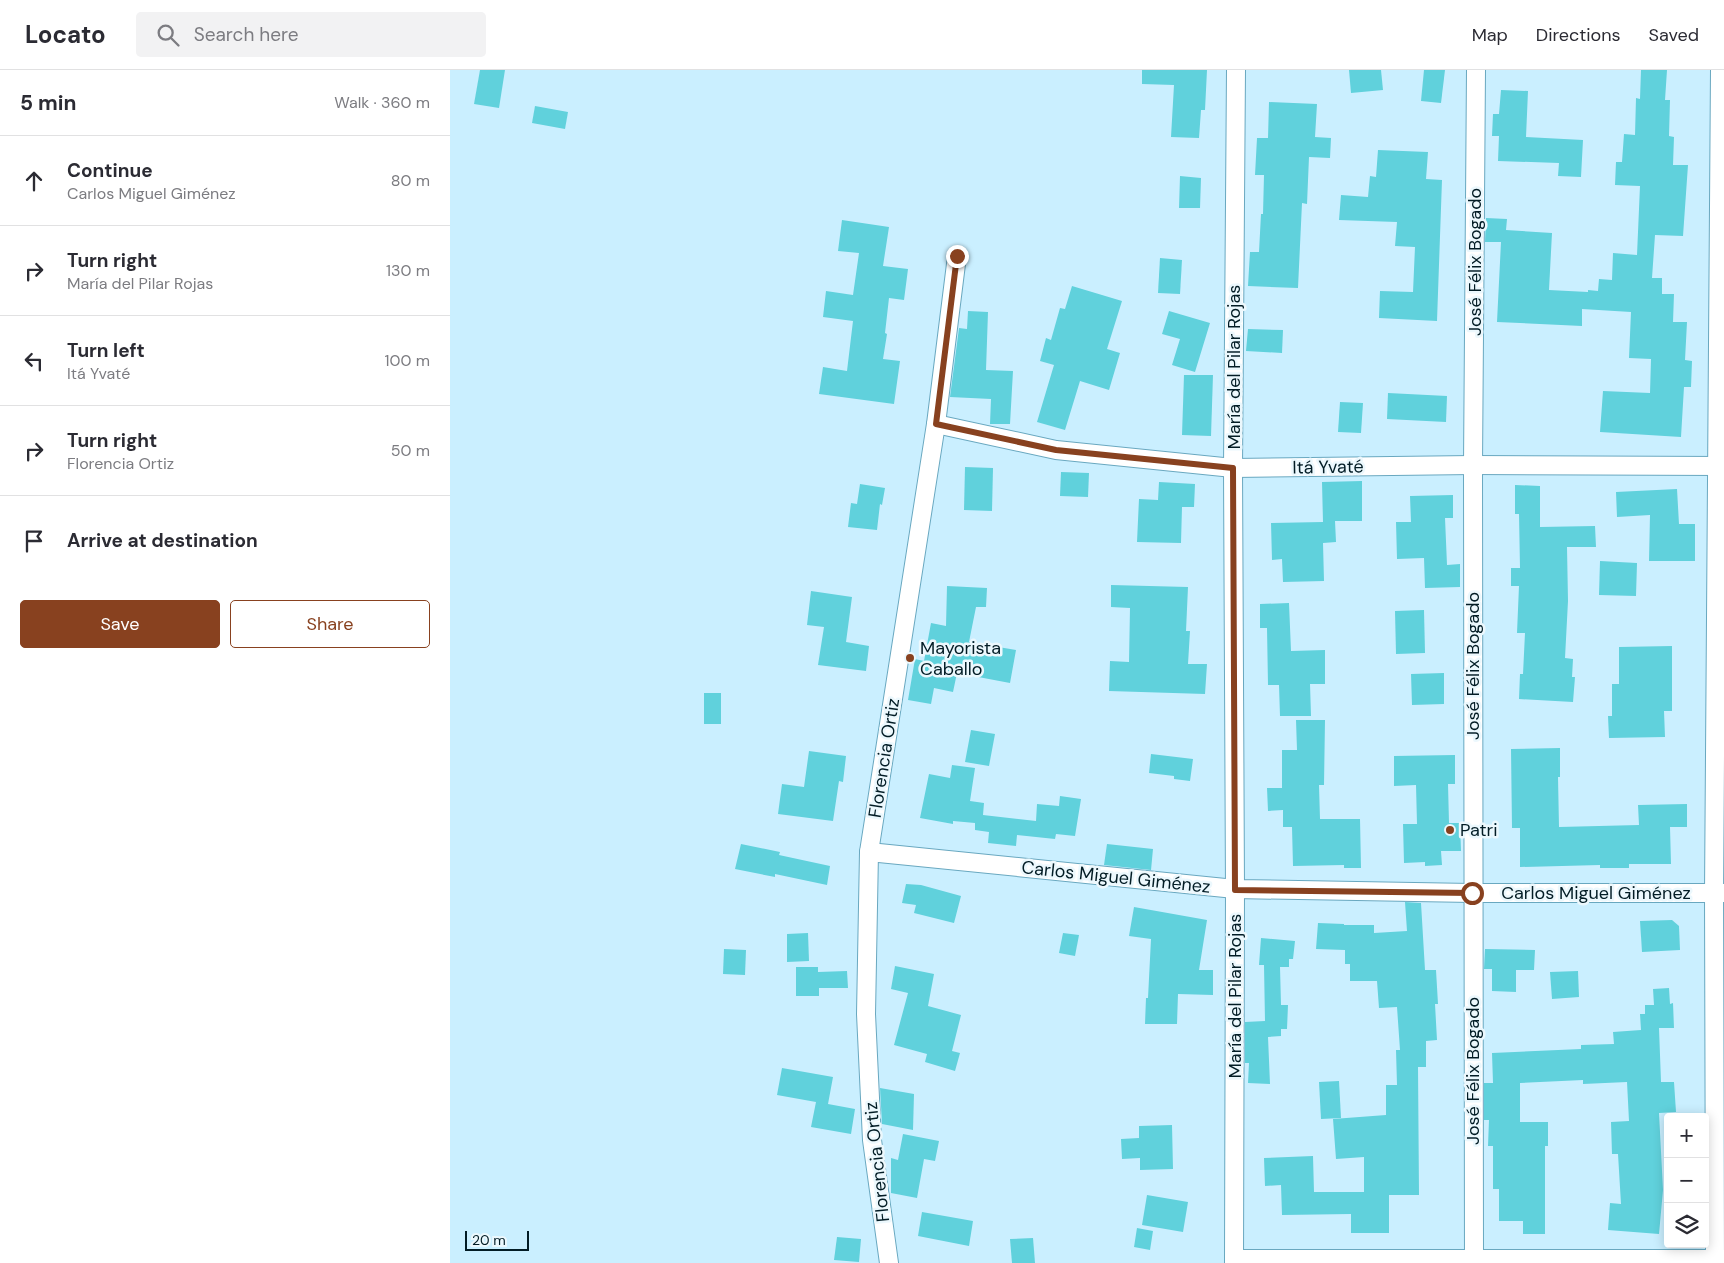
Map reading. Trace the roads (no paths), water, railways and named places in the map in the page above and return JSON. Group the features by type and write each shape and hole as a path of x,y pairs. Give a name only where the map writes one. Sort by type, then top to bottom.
{"street":[{"name":"María del Pilar Rojas","path":"1234,1261 1233,468 1236,70"},
{"name":"José Félix Bogado","path":"1474,1261 1472,893 1476,70"},
{"path":"1234,1261 1718,1260 1721,466 1720,70"},
{"name":"Florencia Ortiz","path":"889,1263 871,1130 866,1014 869,852 936,424 957,256"},
{"name":"Itá Yvaté","path":"936,424 1056,450 1233,468 1473,465 1721,466"},
{"name":"Carlos Miguel Giménez","path":"869,852 1235,890 1472,893 1719,893"}],"place":[{"name":"Mayorista Caballo","path":"910,658"},
{"name":"Patri","path":"1450,830"}]}
